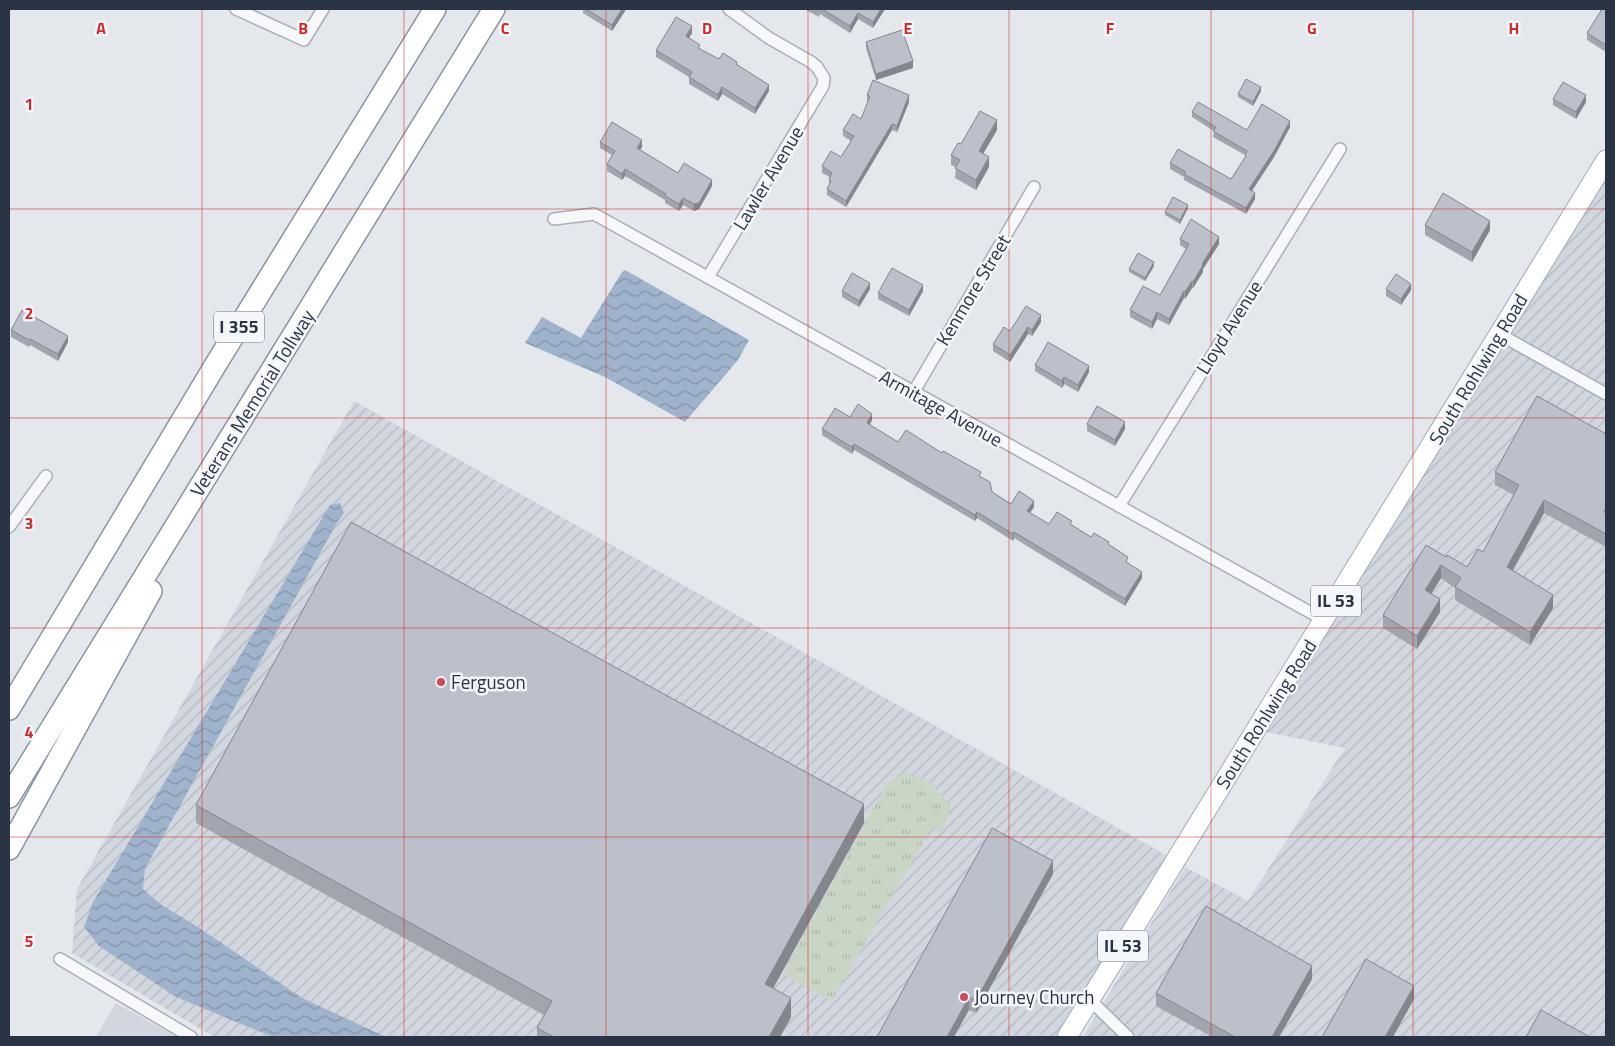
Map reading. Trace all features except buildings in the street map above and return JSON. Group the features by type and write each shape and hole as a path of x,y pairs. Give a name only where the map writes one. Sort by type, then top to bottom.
{"highway":[{"name":"I 355","path":"9,710 222,353 435,9"},
{"name":"Veterans Memorial Tollway","path":"9,797 494,9"},
{"path":"9,849 126,638 233,434"},
{"path":"9,697 47,647"}],"main road":[{"name":"South Rohlwing Road","path":"1067,1037 1606,160"}],"street":[{"path":"236,9 304,40 323,9"},
{"name":"Lawler Avenue","path":"708,277 819,94 824,78 817,67 811,62 769,38 729,9"},
{"name":"Lloyd Avenue","path":"1119,506 1340,149"},
{"name":"Kenmore Street","path":"913,393 1034,187"},
{"name":"Armitage Avenue","path":"554,219 594,214 1324,620"},
{"path":"1499,334 1606,394"},
{"path":"9,528 46,476"},
{"path":"60,959 192,1037"},
{"path":"1090,1000 1128,1037"}],"shaded area":[{"path":"1606,178 1606,1037 1083,1037 1185,867 1248,901 1345,748 1266,732"},
{"path":"354,401 1168,856 1057,1037 214,1037 72,953 77,889"},
{"path":"116,1003 176,1037 96,1037"}],"green space":[{"path":"904,772 931,783 951,806 943,832 932,827 831,1002 783,974 886,785"}],"water":[{"path":"625,270 749,340 738,360 685,422 605,377 525,343 542,317 581,338"},
{"path":"340,503 344,513 145,869 143,889 160,904 198,927 302,998 386,1037 273,1037 176,997 99,946 84,927 93,902 330,505"}],"place":[{"name":"Ferguson","path":"441,682"},
{"name":"Journey Church","path":"964,997"}]}
